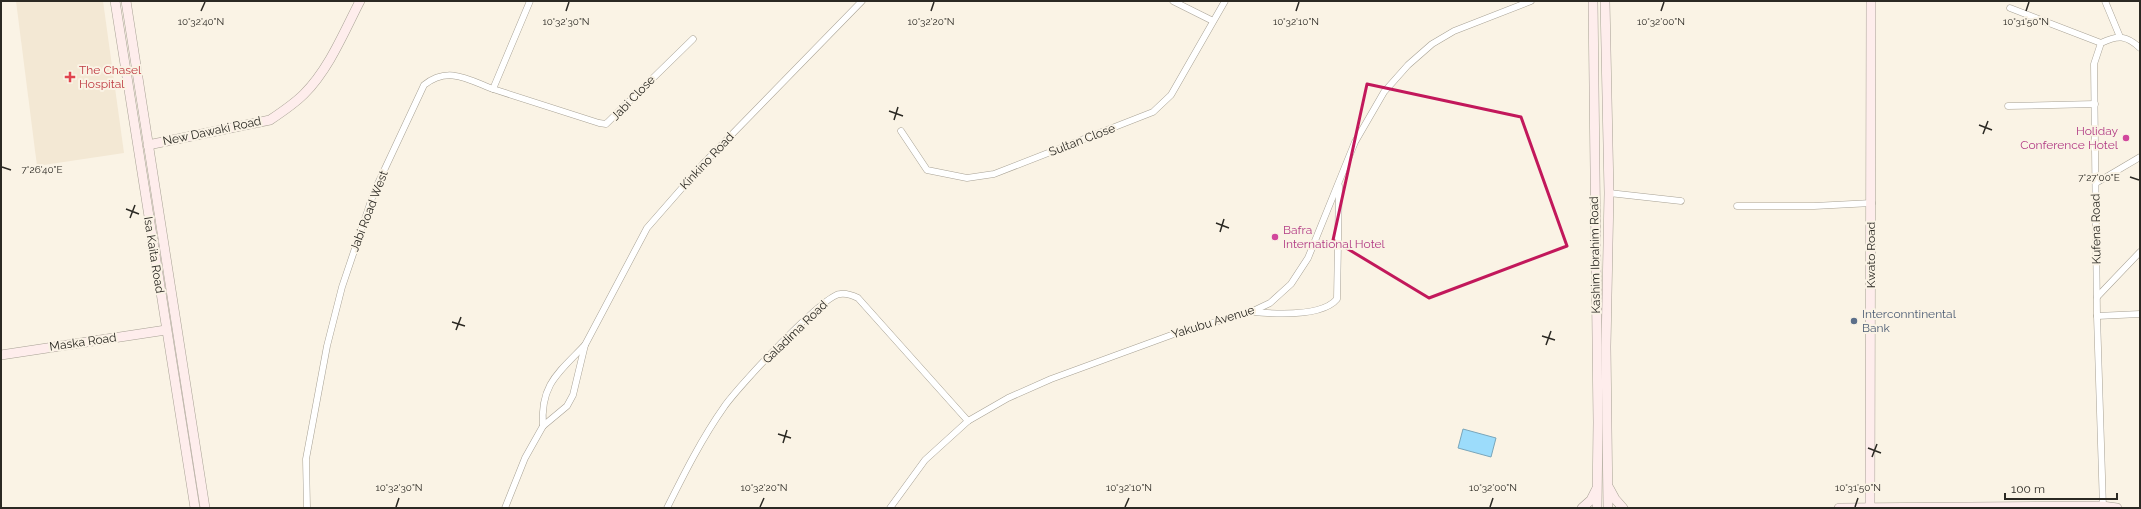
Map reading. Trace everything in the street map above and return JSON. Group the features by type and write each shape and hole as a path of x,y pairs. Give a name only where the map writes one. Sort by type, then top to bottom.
{"street":[{"name":"Isa Kaita Road","path":"115,1 195,508"},
{"name":"Isa Kaita Road","path":"126,1 206,508"},
{"name":"New Dawaki Road","path":"148,145 270,120 287,109 305,93 325,66 360,1"},
{"path":"493,89 530,1"},
{"name":"Kinkino Road","path":"505,508 525,458 543,426 567,406 573,395 585,346 647,228 703,164 862,1"},
{"path":"1173,1 1213,21"},
{"name":"Sultan Close","path":"901,131 930,172 967,178 994,174 1153,112 1172,96 1225,1"},
{"name":"Yakubu Avenue","path":"890,508 925,460 968,421 1008,398 1051,379 1174,334 1252,312 1270,303 1295,277 1308,258 1354,142 1384,92 1408,65 1432,44 1454,31 1531,1"},
{"name":"Kashim Ibrahim Road","path":"1593,1 1597,508"},
{"name":"Kashim Ibrahim Road","path":"1605,1 1609,193 1606,347 1608,508"},
{"name":"Kwato Road","path":"1870,507 1872,203 1871,1"},
{"path":"2105,1 2120,37"},
{"path":"2010,8 2101,43 2120,37 2130,39 2140,48"},
{"path":"118,24 130,23"},
{"name":"Jabi Close","path":"493,89 606,124 693,39"},
{"name":"Kufena Road","path":"2101,43 2094,64 2097,316 2103,507"},
{"name":"Jabi Road West","path":"308,508 306,459 327,346 342,288 374,192 424,86 434,78 446,74 493,89"},
{"path":"2008,106 2095,104"},
{"path":"1594,140 1608,140"},
{"path":"2096,184 2140,157"},
{"path":"1252,312 1278,314 1318,310 1332,305 1337,299 1339,183"},
{"path":"1609,193 1681,201"},
{"path":"1737,206 1814,206 1872,203"},
{"path":"2097,297 2140,252"},
{"name":"Galadima Road","path":"667,508 723,408 743,381 820,306 840,294 849,294 858,298 968,421"},
{"path":"2097,316 2140,314"},
{"name":"Maska Road","path":"1,355 166,330"},
{"name":"Kinkino Road","path":"543,426 542,411 547,389 557,374 585,346"},
{"path":"1582,508 1591,500 1597,487"},
{"path":"1608,487 1615,499 1623,508"},
{"path":"1839,508 2117,508"}],"highlighted area":[{"path":"1367,84 1521,117 1567,246 1429,298 1333,240"}],"shaded area":[{"name":"The Chasel Hospital","path":"16,1 103,1 124,153 37,166"}],"water":[{"path":"1463,429 1496,438 1491,457 1458,448"}],"place":[{"name":"The Chasel Hospital","path":"70,77"},
{"name":"Holiday Conference Hotel","path":"2126,138"},
{"name":"Bafra International Hotel","path":"1275,237"},
{"name":"Interconntinental Bank","path":"1854,321"}]}
